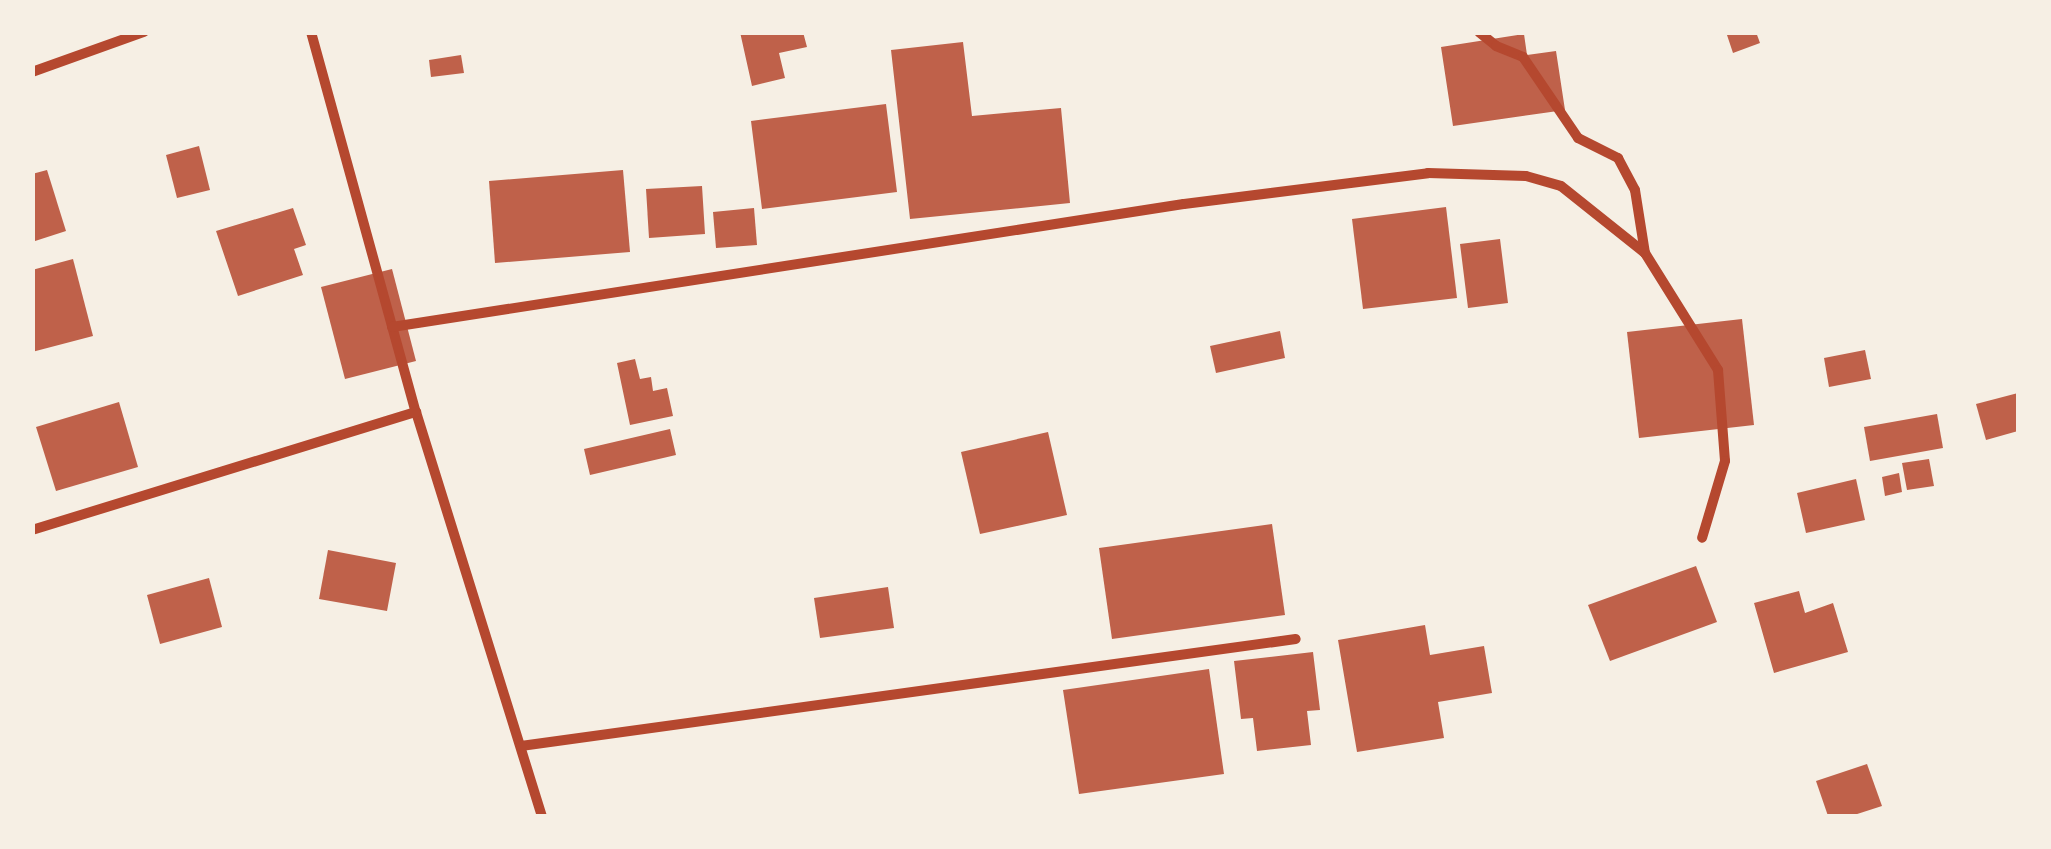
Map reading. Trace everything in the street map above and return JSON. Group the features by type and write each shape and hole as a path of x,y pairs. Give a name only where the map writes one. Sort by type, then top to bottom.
{"street":[{"path":"32,72 144,32"},
{"path":"311,32 416,412 542,816"},
{"path":"1478,32 1496,46 1523,57 1578,138 1618,158 1635,190 1645,253"},
{"path":"392,327 1184,204 1428,173 1526,176 1561,186 1645,253 1718,370 1725,460 1702,538"},
{"path":"32,530 416,412"},
{"path":"521,746 1296,639"}],"building":[{"path":"740,32 803,32 807,47 779,53 785,78 752,86"},
{"path":"1726,32 1756,32 1760,43 1733,53"},
{"path":"1524,34 1527,55 1556,51 1565,110 1453,126 1441,47"},
{"path":"963,42 972,116 1061,108 1070,203 910,219 891,50"},
{"path":"461,55 464,73 431,77 429,60"},
{"path":"886,104 897,192 762,209 751,121"},
{"path":"199,146 210,190 177,198 166,155"},
{"path":"47,170 66,231 32,242 32,174"},
{"path":"623,170 630,252 495,263 489,181"},
{"path":"702,186 705,234 649,238 646,189"},
{"path":"1446,207 1457,298 1363,309 1352,219"},
{"path":"293,208 306,245 294,249 303,275 238,296 216,231"},
{"path":"754,208 757,245 716,248 713,212"},
{"path":"1500,239 1508,303 1468,308 1460,244"},
{"path":"73,259 93,336 32,352 32,270"},
{"path":"392,269 416,361 345,379 321,287"},
{"path":"1742,319 1754,425 1639,438 1627,332"},
{"path":"1280,331 1285,358 1216,373 1210,346"},
{"path":"1865,350 1871,379 1829,387 1824,358"},
{"path":"635,359 640,379 651,377 653,391 667,388 673,416 630,425 617,363"},
{"path":"2018,393 2018,431 1986,440 1976,404"},
{"path":"119,402 138,467 56,491 36,427"},
{"path":"1937,414 1943,448 1870,461 1864,427"},
{"path":"670,429 676,455 590,475 584,449"},
{"path":"1048,432 1067,515 980,534 961,452"},
{"path":"1929,459 1934,486 1907,490 1902,463"},
{"path":"1899,473 1902,492 1885,496 1882,477"},
{"path":"1856,479 1865,520 1806,533 1797,493"},
{"path":"1272,524 1285,615 1112,639 1099,548"},
{"path":"328,550 396,563 387,611 319,599"},
{"path":"1696,566 1717,622 1610,661 1588,605"},
{"path":"209,578 222,627 160,644 147,595"},
{"path":"888,587 894,628 820,638 814,598"},
{"path":"1799,591 1805,613 1833,603 1848,652 1774,673 1754,603"},
{"path":"1425,625 1430,655 1484,646 1492,693 1438,702 1444,738 1357,752 1338,640"},
{"path":"1313,652 1320,710 1307,711 1311,745 1257,751 1253,718 1241,719 1234,661"},
{"path":"1209,669 1224,774 1079,794 1063,690"},
{"path":"1867,764 1882,806 1851,816 1828,816 1816,781"}]}
